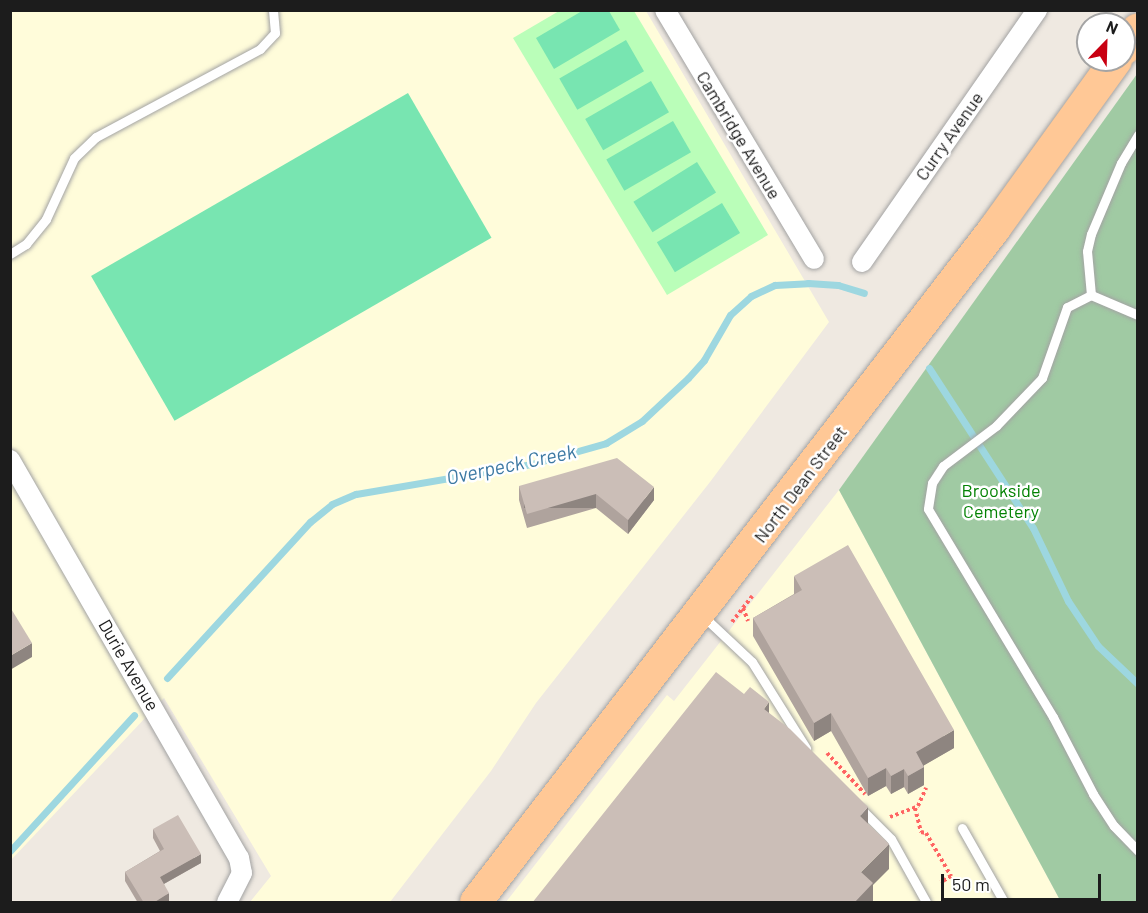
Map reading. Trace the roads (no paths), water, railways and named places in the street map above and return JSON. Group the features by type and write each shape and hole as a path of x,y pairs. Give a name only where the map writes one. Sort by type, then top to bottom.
{"main road":[{"name":"North Dean Street","path":"476,903 700,614 1036,173 1108,72"}],"street":[{"name":"Cambridge Avenue","path":"665,10 814,259"},
{"name":"Curry Avenue","path":"862,262 1035,11"},
{"name":"Durie Avenue","path":"10,460 233,848 242,873 227,903"}],"lane":[{"path":"10,254 26,244 46,219 74,158 96,137 261,49 275,33 273,10"},
{"path":"1091,295 1087,251 1091,234 1117,172 1137,135"},
{"path":"1137,314 1091,295 1067,307 1042,378 996,426 962,450 932,483 928,509 1053,717 1093,794 1114,826 1137,851"},
{"path":"700,614 752,662 812,758"},
{"path":"849,798 891,838 926,903"},
{"path":"962,828 1004,903"}],"waterway":[{"name":"Overpeck Creek","path":"167,678 310,522 332,504 356,494 532,464 606,443 642,421 688,378 704,360 730,315 751,296 775,285 808,283 838,285 864,293"},
{"name":"Overpeck Creek","path":"929,368 1033,528 1068,601 1098,646 1138,684"},
{"name":"Overpeck Creek","path":"10,851 134,715"}],"park label":[{"name":"Brookside Cemetery","path":"1001,501"}]}
